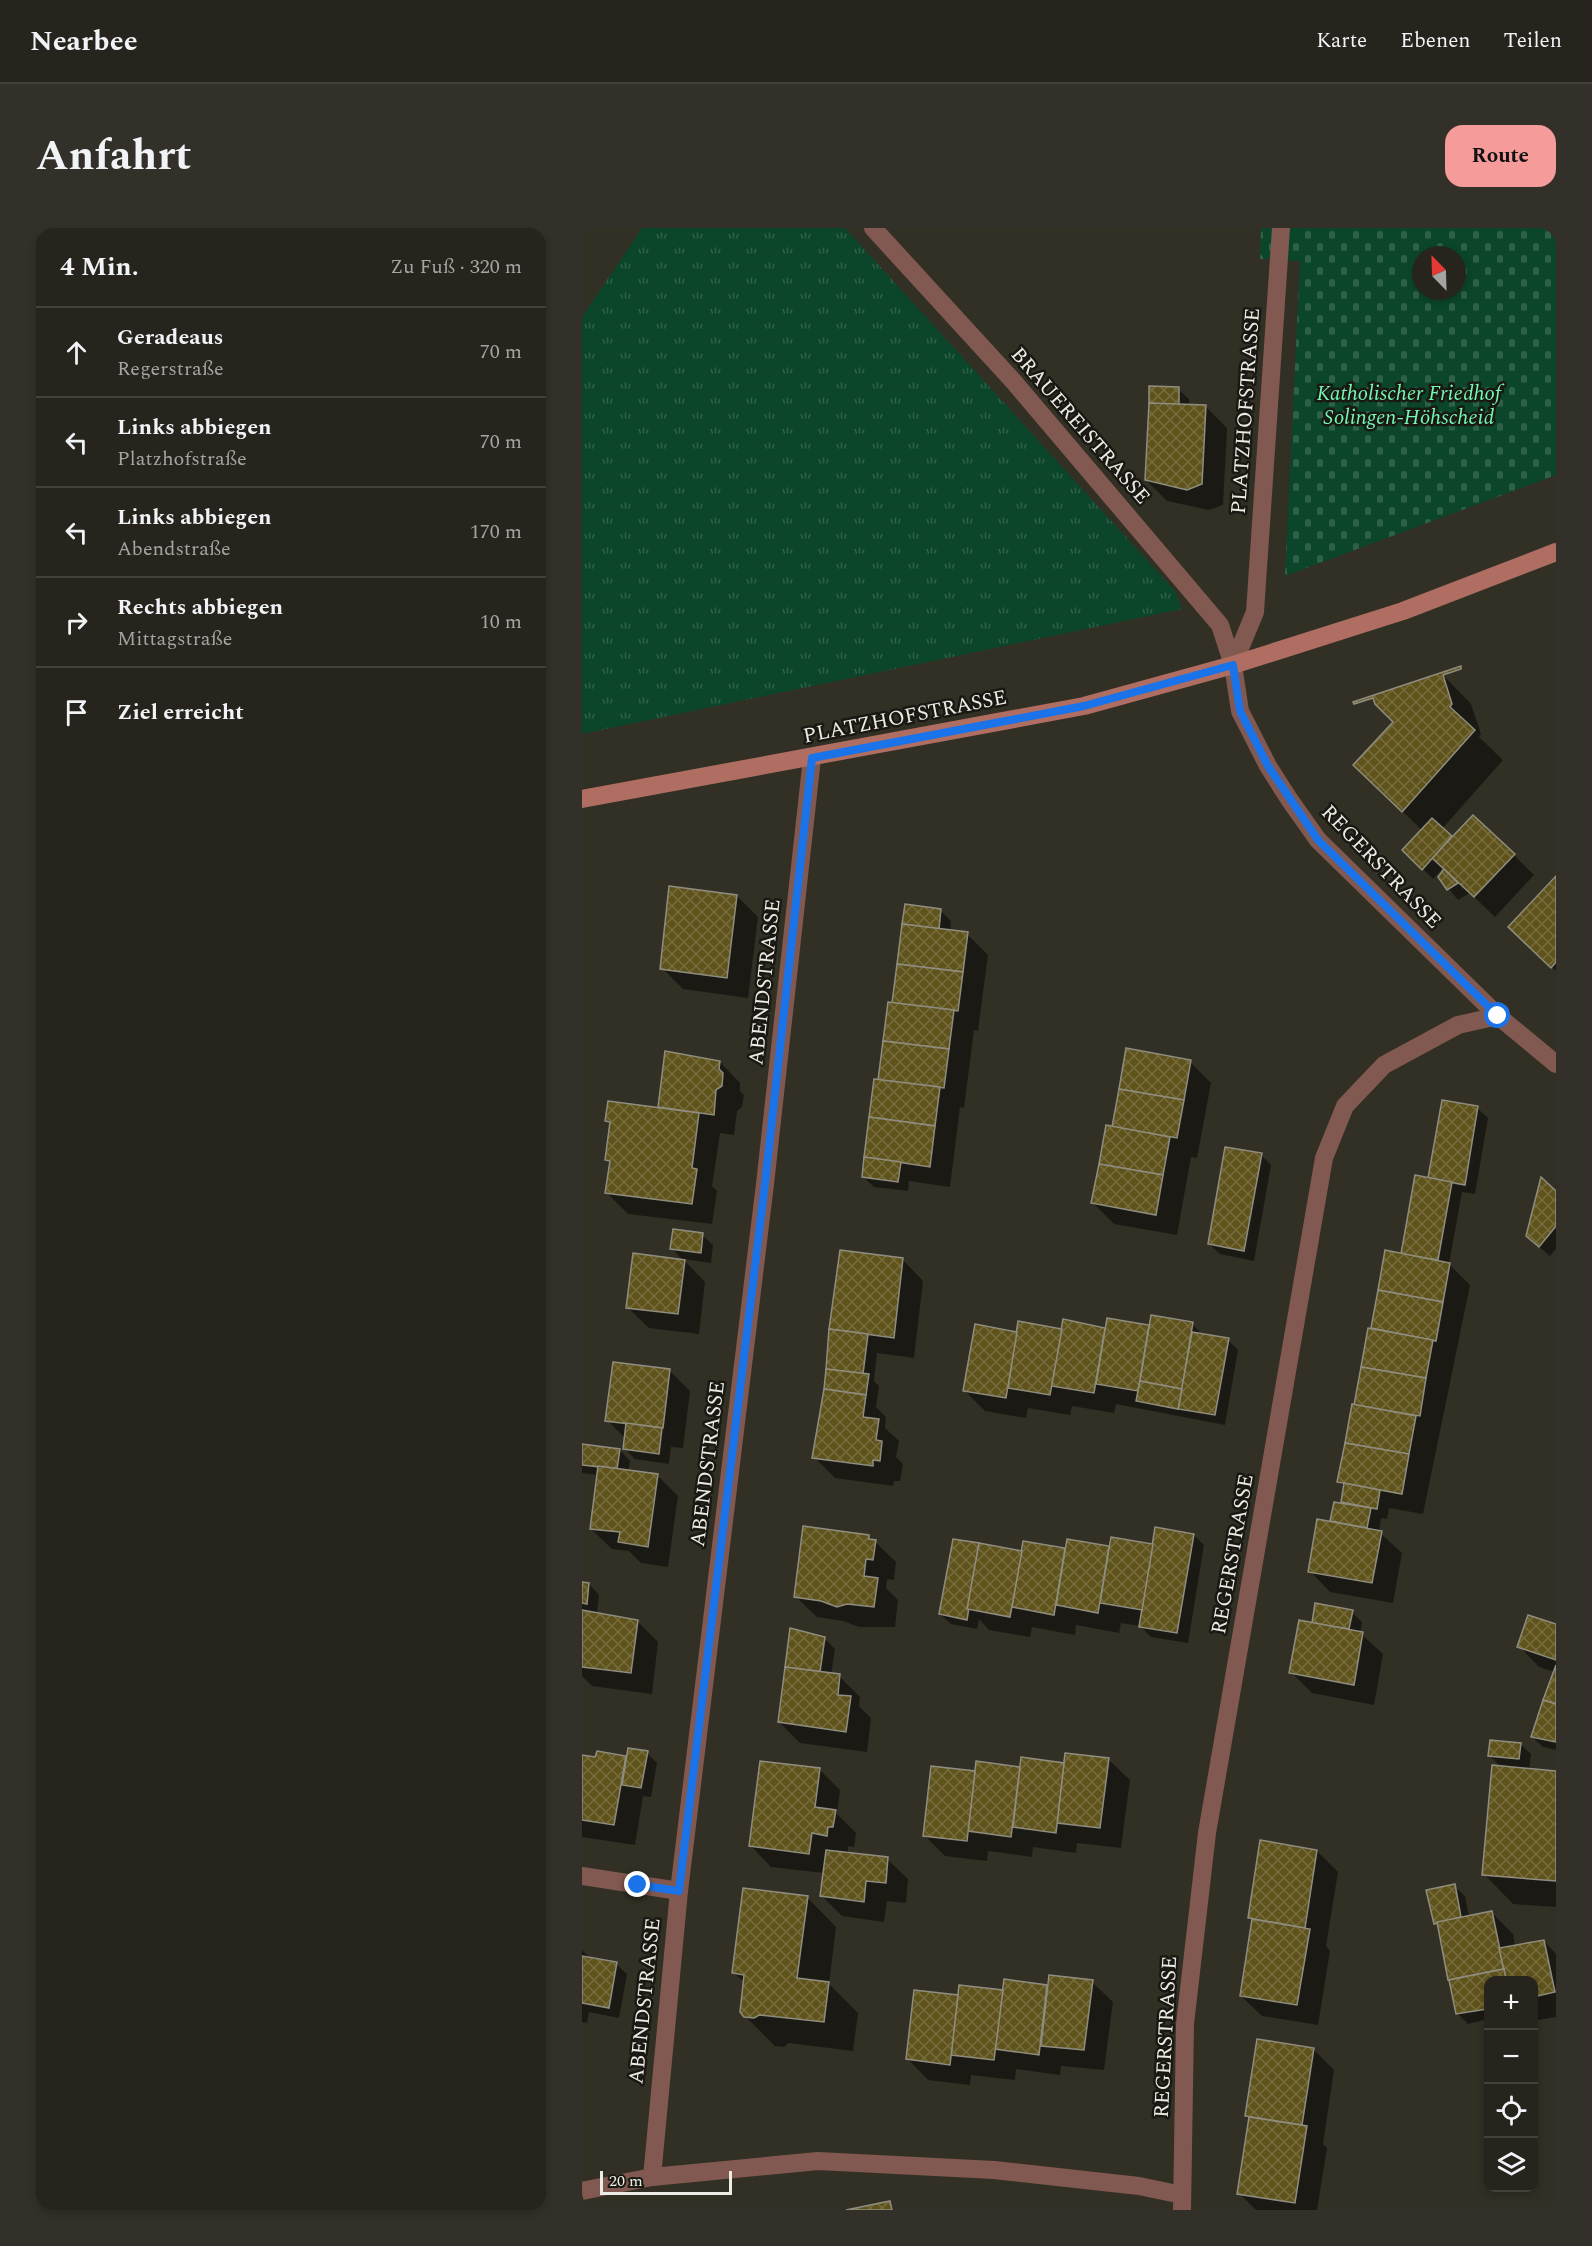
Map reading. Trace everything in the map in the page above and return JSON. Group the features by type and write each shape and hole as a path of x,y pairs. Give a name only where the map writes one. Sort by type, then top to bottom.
{"main road":[{"name":"PLATZHOFSTRASSE","path":"582,799 1084,706 1233,665 1403,611 1556,552"}],"street":[{"name":"BRAUEREISTRASSE","path":"873,228 1014,382 1220,625 1233,665"},
{"name":"PLATZHOFSTRASSE","path":"1233,665 1255,612 1281,228"},
{"name":"REGERSTRASSE","path":"1233,665 1240,711 1268,766 1318,840 1498,1016 1556,1064"},
{"name":"ABENDSTRASSE","path":"652,2177 679,1891 765,1184 812,758"},
{"name":"REGERSTRASSE","path":"582,2191 652,2177 818,2161 994,2170 1139,2186 1182,2203 1185,2024 1207,1833 1324,1158 1346,1106 1384,1065 1458,1025 1498,1016"},
{"path":"582,1876 679,1891"}],"green space":[{"path":"642,228 845,228 1174,590 1182,609 582,734 582,317"},
{"name":"Katholischer Friedhof Solingen-Höhscheid","path":"1261,228 1556,228 1556,475 1285,576 1300,261 1260,259"}],"building":[{"path":"1149,386 1179,387 1179,405 1149,403"},
{"path":"1149,403 1206,405 1202,484 1187,490 1145,480"},
{"path":"1461,666 1461,669 1443,675 1452,704 1450,707 1475,730 1402,812 1353,765 1393,722 1375,704 1373,698 1354,704 1353,702"},
{"path":"1473,815 1515,854 1474,897 1432,858"},
{"path":"1432,818 1452,836 1422,870 1402,850"},
{"path":"1444,869 1458,883 1447,890 1438,877"},
{"path":"1556,876 1556,962 1551,968 1508,927"},
{"path":"669,886 737,895 727,978 660,969"},
{"path":"905,904 941,909 939,929 902,924"},
{"path":"902,924 968,932 963,972 897,964"},
{"path":"897,964 963,972 958,1011 892,1003"},
{"path":"888,1002 954,1010 949,1049 883,1041"},
{"path":"883,1041 949,1049 944,1088 878,1080"},
{"path":"1126,1048 1191,1060 1184,1100 1119,1089"},
{"path":"665,1051 720,1061 719,1069 723,1073 722,1086 716,1090 714,1115 658,1107"},
{"path":"874,1079 940,1087 935,1126 869,1117"},
{"path":"1119,1089 1184,1100 1177,1138 1112,1127"},
{"path":"1442,1100 1478,1106 1465,1185 1428,1178"},
{"path":"608,1101 699,1113 692,1168 697,1169 692,1204 605,1193 610,1161 605,1160 610,1122 605,1121"},
{"path":"869,1117 935,1126 930,1167 864,1157"},
{"path":"1106,1125 1170,1137 1163,1175 1099,1164"},
{"path":"1225,1147 1262,1153 1244,1251 1208,1244"},
{"path":"864,1157 901,1162 898,1182 862,1177"},
{"path":"1099,1164 1163,1175 1156,1215 1091,1203"},
{"path":"1415,1175 1452,1182 1438,1260 1401,1254"},
{"path":"1541,1177 1556,1191 1556,1226 1539,1247 1526,1236"},
{"path":"673,1229 703,1233 701,1253 670,1249"},
{"path":"840,1250 903,1258 894,1338 829,1329"},
{"path":"1385,1250 1450,1263 1443,1302 1378,1290"},
{"path":"633,1253 685,1260 678,1314 626,1308"},
{"path":"1378,1290 1443,1302 1436,1341 1371,1328"},
{"path":"1151,1315 1193,1322 1182,1389 1140,1381"},
{"path":"1107,1318 1149,1325 1138,1391 1096,1384"},
{"path":"1063,1319 1105,1328 1094,1393 1051,1386"},
{"path":"1018,1321 1062,1329 1050,1395 1008,1388"},
{"path":"975,1324 1017,1332 1006,1398 963,1391"},
{"path":"1368,1328 1433,1340 1426,1378 1361,1367"},
{"path":"829,1329 868,1334 863,1374 826,1369"},
{"path":"1192,1332 1229,1338 1215,1415 1178,1409"},
{"path":"613,1362 670,1369 663,1428 605,1421"},
{"path":"1361,1367 1426,1378 1420,1416 1354,1405"},
{"path":"826,1369 869,1374 866,1395 824,1389"},
{"path":"1140,1381 1182,1389 1178,1409 1136,1401"},
{"path":"824,1389 866,1395 863,1417 879,1419 876,1440 882,1441 880,1461 873,1460 873,1466 812,1458"},
{"path":"1352,1404 1416,1416 1409,1454 1345,1443"},
{"path":"626,1423 662,1428 659,1454 623,1449"},
{"path":"1345,1443 1409,1454 1402,1494 1337,1482"},
{"path":"582,1444 620,1449 617,1469 582,1465"},
{"path":"598,1466 658,1474 648,1547 618,1542 620,1532 590,1529"},
{"path":"1344,1483 1380,1490 1377,1509 1341,1502"},
{"path":"1334,1502 1371,1508 1367,1528 1330,1521"},
{"path":"1317,1519 1382,1531 1372,1583 1308,1572"},
{"path":"803,1526 869,1535 869,1539 876,1540 873,1560 866,1559 864,1576 878,1578 874,1607 847,1604 837,1607 821,1601 794,1597"},
{"path":"1155,1527 1194,1534 1177,1633 1139,1627"},
{"path":"1111,1537 1153,1544 1142,1610 1100,1603"},
{"path":"953,1539 979,1543 967,1620 939,1614"},
{"path":"1067,1539 1109,1546 1098,1613 1056,1605"},
{"path":"1023,1541 1065,1548 1054,1615 1012,1607"},
{"path":"979,1543 1022,1551 1010,1617 967,1609"},
{"path":"582,1582 589,1583 587,1604 582,1603"},
{"path":"1315,1603 1353,1610 1349,1629 1312,1623"},
{"path":"582,1610 638,1620 631,1673 582,1667"},
{"path":"1528,1615 1556,1624 1556,1660 1517,1647"},
{"path":"1299,1620 1363,1632 1354,1685 1289,1673"},
{"path":"790,1628 825,1637 820,1672 785,1667"},
{"path":"1556,1665 1556,1704 1543,1700"},
{"path":"785,1667 840,1674 838,1695 851,1696 846,1732 778,1722"},
{"path":"1543,1700 1556,1704 1556,1742 1531,1737"},
{"path":"1490,1740 1521,1743 1519,1759 1488,1756"},
{"path":"628,1748 648,1751 641,1788 622,1785"},
{"path":"597,1751 626,1756 614,1825 582,1820 582,1755 595,1757"},
{"path":"1065,1753 1109,1758 1100,1828 1057,1823"},
{"path":"1021,1757 1064,1763 1056,1833 1013,1827"},
{"path":"760,1761 820,1768 815,1807 836,1810 833,1827 828,1827 827,1836 812,1833 809,1854 749,1846"},
{"path":"976,1761 1020,1767 1011,1837 968,1831"},
{"path":"1492,1765 1556,1771 1556,1881 1482,1875"},
{"path":"931,1766 975,1771 967,1841 923,1836"},
{"path":"1260,1840 1317,1850 1305,1928 1248,1918"},
{"path":"826,1850 888,1857 886,1883 866,1881 864,1902 820,1896"},
{"path":"1455,1884 1461,1917 1434,1924 1426,1890"},
{"path":"743,1888 808,1896 797,1978 829,1982 824,2022 759,2015 754,2018 744,2017 740,2012 744,1975 732,1973"},
{"path":"1492,1911 1504,1969 1448,1980 1437,1922"},
{"path":"1252,1919 1310,1929 1297,2005 1240,1996"},
{"path":"1544,1940 1555,1992 1538,1996 1538,1976 1505,1976 1499,1948"},
{"path":"582,1956 617,1962 609,2008 582,2003"},
{"path":"1504,1969 1505,1976 1484,1976 1484,2009 1456,2014 1449,1980"},
{"path":"1049,1975 1093,1980 1084,2050 1041,2046"},
{"path":"1004,1979 1047,1985 1039,2055 995,2049"},
{"path":"959,1985 1003,1990 994,2060 951,2055"},
{"path":"914,1990 958,1995 950,2065 906,2059"},
{"path":"1257,2039 1314,2048 1302,2125 1245,2116"},
{"path":"1249,2117 1307,2126 1295,2203 1237,2194"},
{"path":"890,2201 892,2210 846,2210"}],"route":[{"path":"638,1885 679,1891 765,1184 812,758 1084,706 1233,665 1240,711 1268,766 1318,840 1498,1016"}]}
